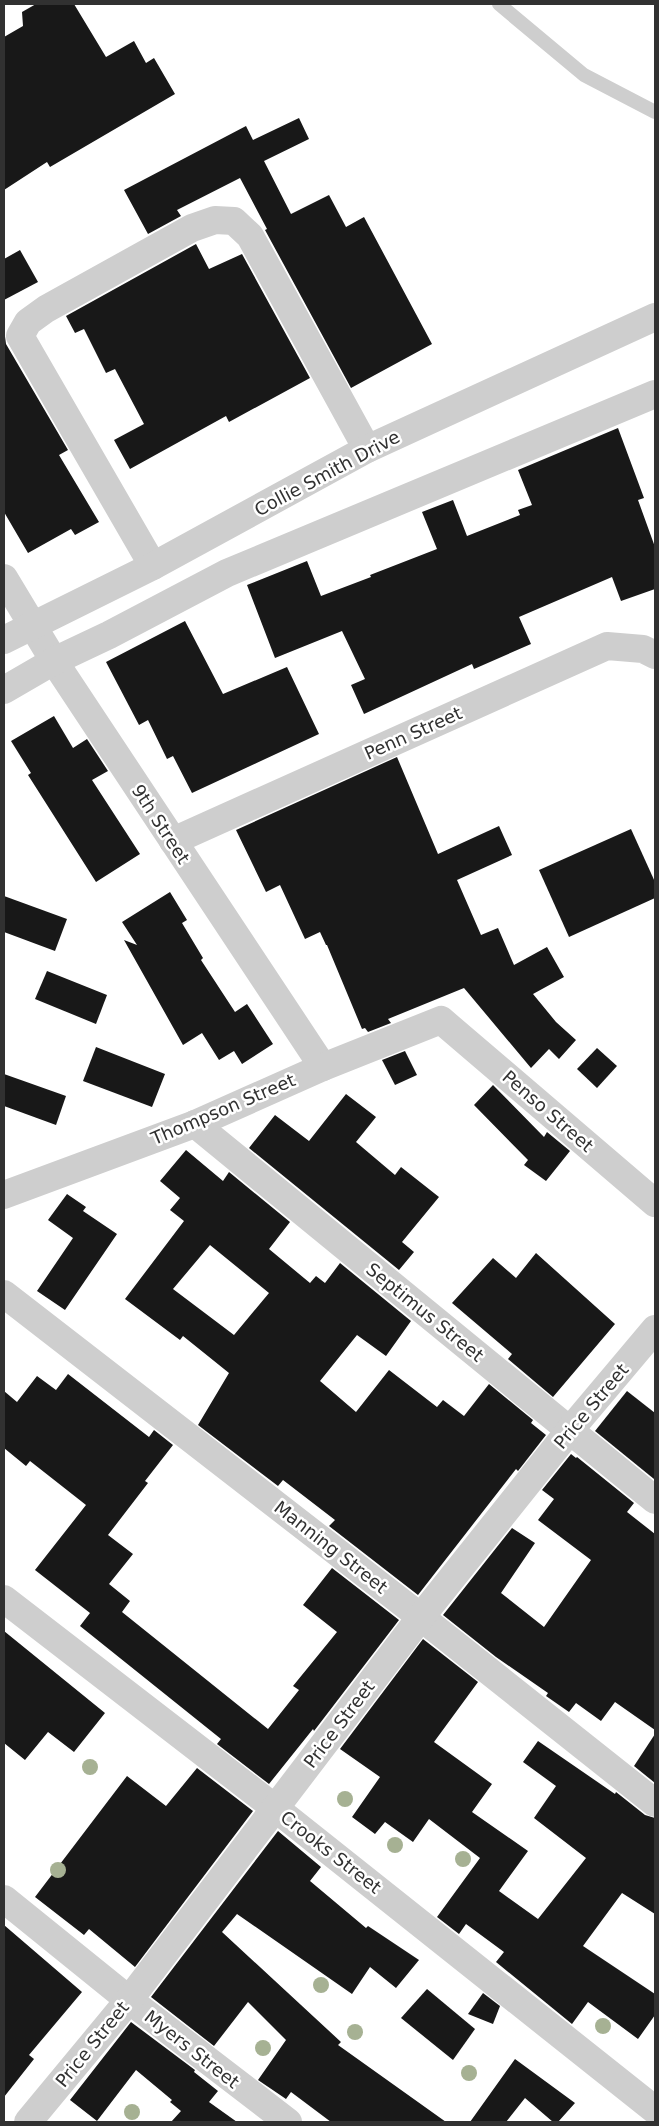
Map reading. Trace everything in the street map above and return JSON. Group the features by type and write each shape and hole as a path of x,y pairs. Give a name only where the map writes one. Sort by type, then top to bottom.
{"street":[{"path":"153,566 20,336 28,322 46,309 192,228 215,220 234,221 250,236 367,449"},
{"name":"Collie Smith Drive","path":"4,640 32,624 153,566 367,449 655,316"},
{"path":"4,690 54,661 109,635 227,573 655,394"},
{"name":"9th Street","path":"4,578 54,661 323,1067"},
{"name":"Penn Street","path":"173,841 607,646 643,649 655,655"},
{"name":"Thompson Street","path":"4,1194 195,1124 323,1067 441,1020"},
{"name":"Penso Street","path":"441,1020 655,1202"},
{"name":"Septimus Street","path":"195,1124 655,1500"},
{"name":"Manning Street","path":"4,1294 655,1803"},
{"name":"Price Street","path":"28,2122 128,2000 420,1618 570,1430 655,1329"},
{"name":"Crooks Street","path":"4,1598 275,1808 655,2110"},
{"name":"Myers Street","path":"4,1899 128,2000 288,2122"}],"lane":[{"path":"499,4 584,75 655,112"}],"building":[{"path":"36,4 74,4 106,57 134,41 146,63 154,58 175,94 50,167 47,162 4,190 4,37 23,26 22,12"},
{"path":"299,118 309,139 264,161 291,214 329,195 346,227 364,217 432,344 351,388 265,230 267,229 240,178 177,210 181,216 148,234 124,190 246,126 253,140"},
{"path":"196,244 209,269 242,254 310,378 229,422 226,416 130,469 114,440 144,424 115,369 106,373 84,329 75,333 66,316"},
{"path":"20,250 38,282 4,300 4,259"},
{"path":"4,329 6,344 68,450 59,455 99,522 75,535 71,529 28,553 4,512"},
{"path":"618,428 644,498 638,500 655,547 655,589 621,601 612,577 519,617 531,644 474,669 472,664 364,714 351,685 365,679 342,631 275,658 247,585 307,561 321,596 371,577 370,575 437,549 422,512 453,500 467,536 520,515 518,510 532,505 518,470"},
{"path":"185,621 223,694 287,667 319,734 192,793 173,756 167,759 148,720 139,725 106,662"},
{"path":"54,716 73,748 87,739 108,771 92,780 140,854 96,882 28,775 31,773 11,741"},
{"path":"397,757 438,854 499,826 512,855 457,880 481,935 498,928 514,965 547,947 564,977 533,994 556,1022 576,1040 559,1059 549,1049 531,1068 464,988 388,1019 391,1023 368,1032 365,1028 362,1029 320,932 305,939 280,885 266,892 236,830"},
{"path":"631,829 655,882 655,898 569,937 539,870"},
{"path":"170,892 187,920 182,923 203,958 201,960 235,1012 247,1004 273,1044 242,1064 234,1051 219,1060 202,1033 183,1045 124,940 137,945 122,922"},
{"path":"4,896 67,919 55,951 4,932"},
{"path":"47,971 107,995 96,1024 35,999"},
{"path":"96,1047 165,1074 152,1107 83,1081"},
{"path":"597,1048 617,1066 597,1088 577,1069"},
{"path":"405,1051 417,1075 395,1085 382,1060"},
{"path":"4,1074 66,1096 56,1125 4,1106"},
{"path":"493,1085 544,1137 547,1132 570,1151 546,1181 524,1165 528,1160 474,1105"},
{"path":"346,1094 376,1117 356,1142 395,1175 401,1167 439,1197 402,1242 414,1252 399,1270 249,1148 275,1115 309,1141"},
{"path":"186,1150 223,1181 229,1172 290,1222 269,1249 310,1283 316,1276 325,1283 340,1263 411,1321 386,1356 357,1335 320,1381 356,1412 389,1370 437,1407 443,1400 464,1416 489,1384 533,1420 531,1423 546,1435 518,1471 516,1469 418,1595 329,1526 335,1520 283,1480 278,1486 198,1425 229,1373 183,1336 180,1340 125,1299 184,1221 170,1210 180,1198 160,1181","holes":["210,1245 269,1293 234,1335 173,1289"]},
{"path":"67,1194 86,1207 83,1211 117,1234 65,1310 37,1291 73,1238 48,1220"},
{"path":"536,1253 615,1324 553,1397 508,1359 512,1354 452,1303 493,1258 516,1278"},
{"path":"68,1374 149,1437 154,1430 173,1445 145,1481 148,1483 108,1535 133,1554 109,1584 130,1601 122,1612 268,1729 299,1690 293,1686 337,1632 303,1605 332,1568 399,1620 314,1731 313,1729 269,1784 217,1744 221,1739 80,1626 90,1613 35,1570 86,1505 30,1461 26,1466 4,1448 4,1391 17,1402 37,1376 56,1390"},
{"path":"627,1391 655,1413 654,1479 595,1431"},
{"path":"571,1454 634,1503 627,1512 655,1534 655,1730 615,1702 601,1721 576,1703 569,1712 546,1696 548,1693 496,1657 443,1615 512,1528 535,1543 501,1593 544,1627 591,1560 538,1520 554,1499 542,1490"},
{"path":"4,1631 105,1713 74,1752 48,1732 25,1760 4,1743"},
{"path":"423,1639 478,1682 434,1742 492,1784 472,1812 528,1851 499,1891 538,1919 586,1858 534,1818 556,1786 523,1762 538,1741 615,1794 616,1792 645,1815 655,1818 655,1914 622,1893 583,1946 655,1994 655,2015 638,2039 588,2002 572,2024 496,1962 504,1952 466,1924 459,1934 437,1917 480,1858 429,1819 413,1842 385,1822 375,1834 352,1817 380,1777 340,1749"},
{"path":"655,1734 655,1783 634,1766"},
{"path":"197,1768 253,1811 135,1967 89,1929 84,1935 35,1897 127,1776 166,1806"},
{"path":"278,1831 321,1867 310,1881 366,1928 368,1926 419,1960 396,1988 370,1967 352,1994 237,1914 222,1932 341,2042 338,2045 446,2122 331,2122 291,2092 286,2099 258,2080 286,2040 248,2002 214,2046 151,1997"},
{"path":"4,1925 82,1992 29,2055 34,2059 4,2097"},
{"path":"427,1989 475,2029 453,2060 401,2018"},
{"path":"483,1993 500,2006 493,2024 468,2014"},
{"path":"131,2022 195,2070 194,2072 218,2091 209,2102 237,2122 171,2122 181,2111 170,2102 172,2100 136,2070 97,2121 70,2100"},
{"path":"515,2059 575,2103 558,2122 553,2122 525,2098 506,2122 470,2122"}]}
